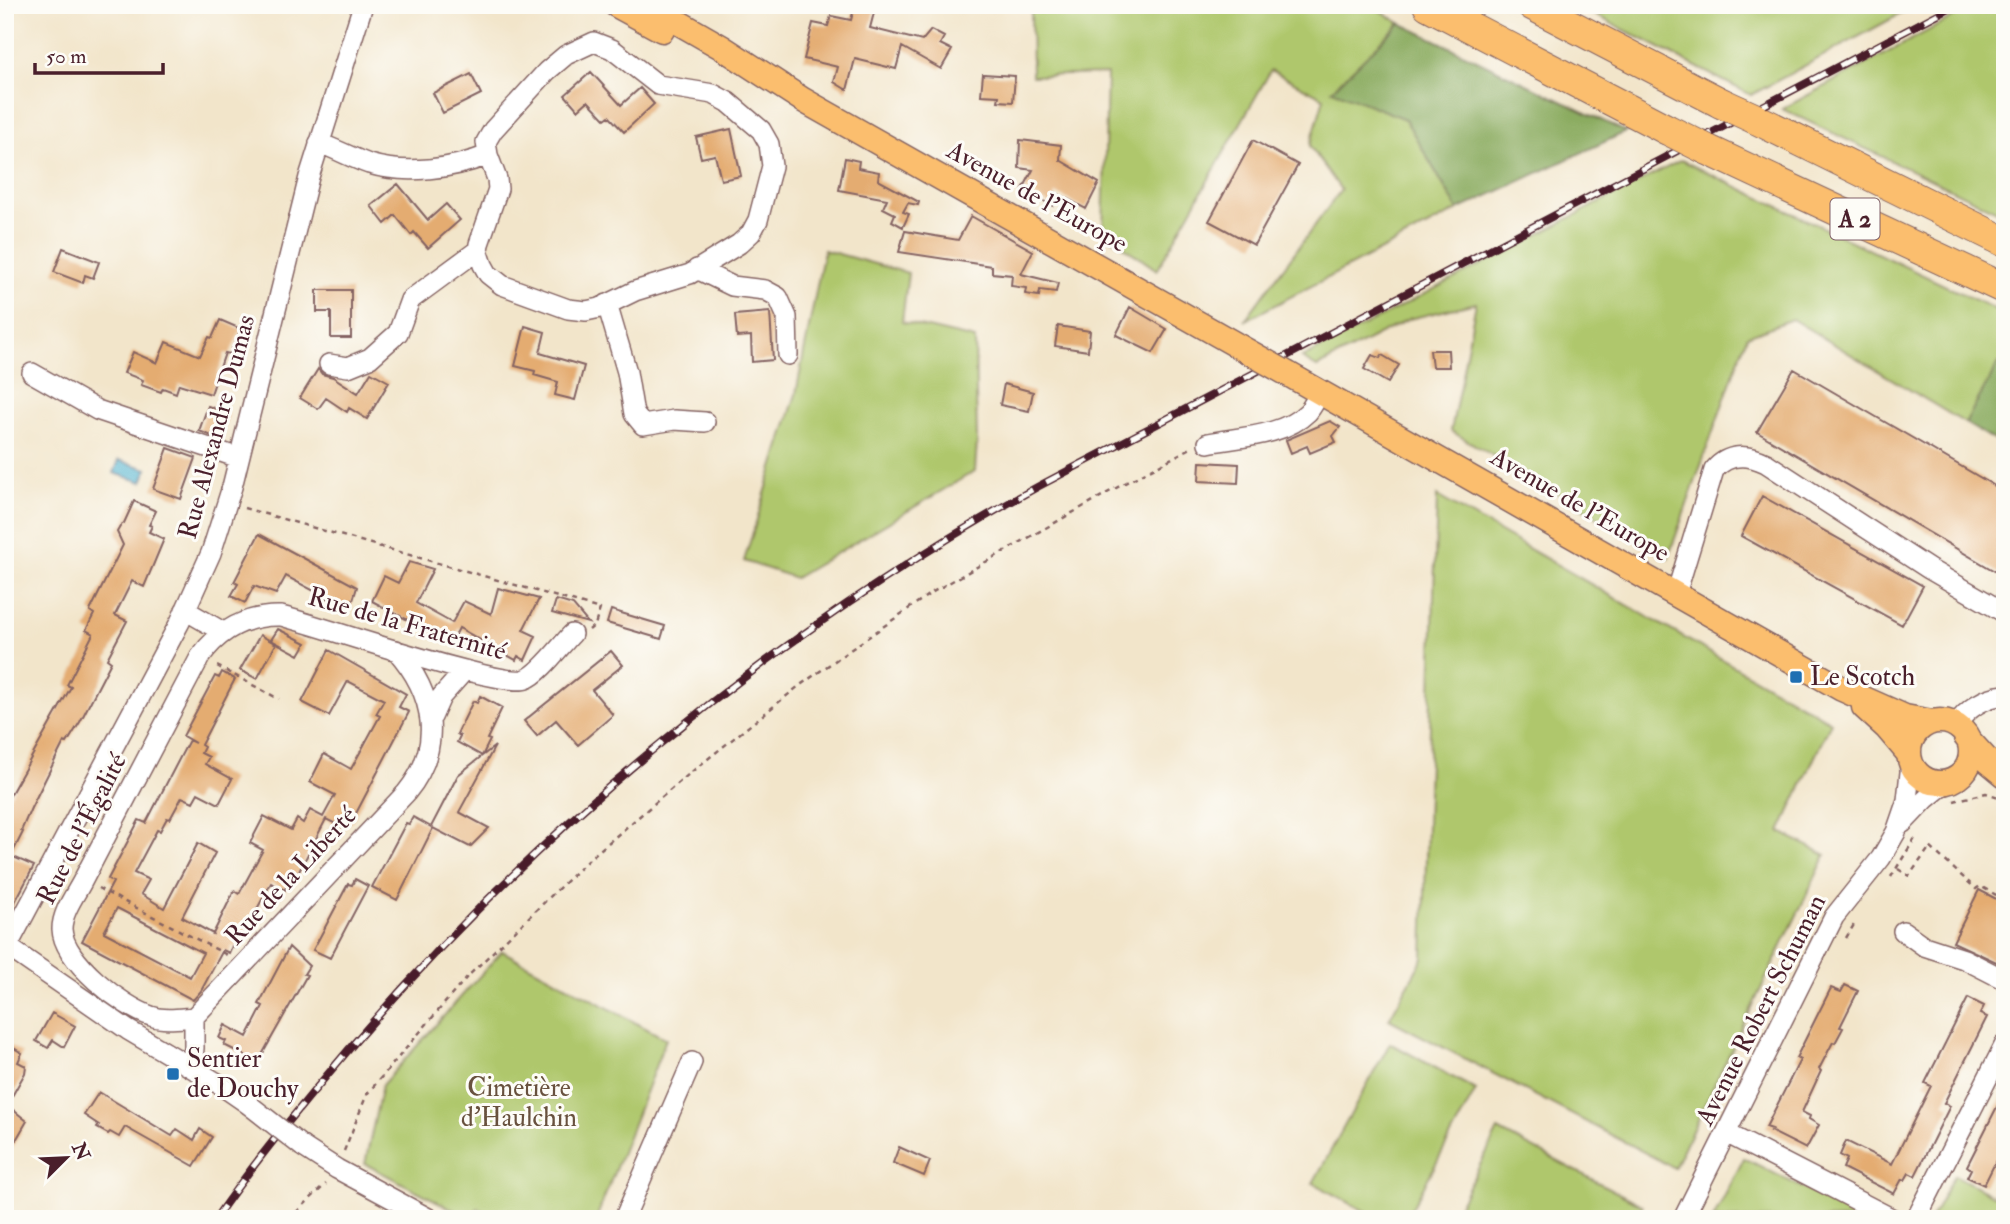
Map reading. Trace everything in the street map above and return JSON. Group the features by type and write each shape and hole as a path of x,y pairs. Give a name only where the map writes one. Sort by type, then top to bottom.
{"highway":[{"name":"A 2","path":"1428,5 1706,149 2005,289"},
{"name":"A 2","path":"1532,5 1721,103 2005,242"}],"main road":[{"name":"Avenue de l'Europe","path":"616,5 729,65 803,100"},
{"name":"Avenue de l'Europe","path":"648,5 723,48 803,100 1842,689 1905,717 1951,728"},
{"name":"Avenue de l'Europe","path":"1842,689 1887,728 1910,759"},
{"path":"1951,728 1970,748 1970,759 1965,770 1951,780"},
{"path":"2005,775 1951,728 1916,732 1910,742 1910,759 1917,773 1926,779 1937,782 1979,781 2005,787"}],"street":[{"name":"Rue Alexandre Dumas","path":"6,949 186,610 211,553 228,503 319,143 362,5"},
{"path":"329,365 348,367 370,358 398,332 410,300 478,250 498,189 486,142 493,130 554,64 566,55 589,44 601,43 663,88 706,93 728,102 761,130 769,144 772,166 758,220 751,233 739,244 697,270 635,290 594,310 577,311 502,285 488,274 478,250"},
{"path":"319,143 368,163 398,168 452,165 488,155"},
{"path":"697,270 732,286 765,290 778,297 787,317 789,355"},
{"path":"607,304 627,372 634,414 640,423 648,425 681,419 705,422"},
{"path":"32,373 97,410 239,458"},
{"path":"1208,443 1289,425 1307,413 1320,393"},
{"path":"1676,594 1714,470 1732,458 1750,456 1766,463 1929,569 2005,614"},
{"path":"186,610 223,632"},
{"name":"Rue de la Fraternité","path":"252,620 281,616 464,670 512,681 525,680 572,634"},
{"name":"Rue de l'Égalité","path":"194,1017 164,1018 147,1015 101,984 74,960 65,944 63,922 200,657 223,632 252,620"},
{"name":"Rue de la Liberté","path":"396,650 418,681 432,718"},
{"name":"Rue de la Liberté","path":"194,1017 413,785 425,761 432,718 441,697 464,670"},
{"path":"1951,728 1974,706 2005,695"},
{"name":"Avenue Robert Schuman","path":"1896,832 1907,800 1910,759"},
{"name":"Avenue Robert Schuman","path":"1683,1219 1834,917 1919,805 1951,780"},
{"path":"1903,931 1924,946 1964,959 2005,980"},
{"path":"6,949 128,1030 248,1104 303,1147 337,1169 430,1219"},
{"path":"191,1068 194,1017"},
{"path":"1916,1219 2005,1045"},
{"path":"624,1219 692,1062"},
{"path":"1726,1133 1893,1219"}],"path":[{"path":"289,1219 323,1187 337,1169 362,1103 374,1084 497,946 639,816 779,701 931,593 1167,459 1208,443"},
{"path":"228,503 600,609 592,629 572,634"},
{"path":"200,657 279,699"},
{"path":"1898,869 1909,876 1930,847 1976,889 1980,886 1998,896 2005,884"},
{"path":"83,880 244,964"}],"green space":[{"path":"1031,5 1371,5 1400,23 1333,90 1405,119 1458,210 1244,321 1341,190 1310,146 1324,98 1271,70 1157,270 1103,232 1107,74 1032,76"},
{"path":"1576,5 1917,5 1751,95"},
{"path":"1976,5 2005,5 2005,215 1782,109"},
{"path":"1400,23 1626,132 1458,210 1405,119 1332,90"},
{"path":"1681,160 2005,314 2005,366 1999,364 1965,423 1792,319 1747,336 1668,558 1451,431 1476,303 1409,319 1317,367 1302,358"},
{"path":"824,250 908,273 902,322 975,339 975,471 795,578 744,561 796,394"},
{"path":"1999,363 2005,366 2005,447 1965,423"},
{"path":"1437,496 1831,722 1780,832 1826,855 1674,1168 1389,1019 1423,958"},
{"name":"Cimetière d'Haulchin","path":"502,951 666,1039 596,1219 498,1219 478,1208 471,1219 365,1164 382,1085"},
{"path":"1390,1043 1476,1090 1406,1219 1379,1219 1313,1183"},
{"path":"1498,1130 1643,1206 1636,1219 1452,1219"},
{"path":"1744,1158 1864,1219 1713,1219"},
{"path":"1954,1175 2005,1201 2005,1219 1931,1219"}],"water":[{"path":"119,460 147,469 142,482 114,473"}],"building":[{"path":"855,5 876,5 870,28 922,41 931,30 944,37 940,44 952,50 941,69 902,47 896,69 855,59 847,90 834,82 838,67 804,59 813,23 828,26 831,16 851,20"},
{"path":"591,72 621,105 640,88 654,104 624,132 609,116 605,119 588,101 578,110 565,95"},
{"path":"471,74 481,94 443,113 433,93"},
{"path":"983,74 1015,76 1013,102 998,101 999,96 981,95"},
{"path":"731,129 741,176 721,180 715,155 701,158 696,137"},
{"path":"1020,140 1061,145 1060,160 1099,183 1086,209 1056,193 1053,206 1023,189 1033,170 1019,168"},
{"path":"1253,140 1298,165 1254,245 1209,221"},
{"path":"845,158 859,161 858,168 879,172 878,180 919,202 918,205 908,203 903,212 909,214 903,227 892,221 895,214 883,208 887,199 839,190"},
{"path":"398,184 428,220 446,204 460,220 428,248 414,232 411,235 395,215 385,224 371,206"},
{"path":"971,216 1033,251 1021,274 1058,283 1056,292 1040,290 1039,296 1025,294 1026,288 1011,286 1012,275 992,273 992,266 899,252 905,231 958,240"},
{"path":"63,248 99,262 93,278 85,275 83,283 54,272"},
{"path":"317,290 351,290 351,338 331,338 331,312 317,312"},
{"path":"1130,307 1167,329 1153,353 1116,335"},
{"path":"770,312 773,360 752,362 751,336 737,337 735,315"},
{"path":"220,320 241,329 230,354 225,353 211,394 179,384 176,393 163,388 161,392 141,385 143,380 124,373 133,352 157,363 166,342 200,356"},
{"path":"525,326 545,332 540,353 584,366 575,400 555,395 558,382 534,375 535,371 515,366"},
{"path":"1058,326 1090,331 1088,351 1055,346"},
{"path":"1430,350 1448,350 1449,367 1432,367"},
{"path":"1372,355 1380,358 1382,355 1399,365 1388,383 1364,369"},
{"path":"318,369 322,374 333,377 358,393 371,372 389,382 367,419 349,408 347,412 326,398 318,409 300,398"},
{"path":"1794,369 2005,492 2005,577 1757,432"},
{"path":"1004,384 1033,392 1029,411 1000,405"},
{"path":"208,406 229,414 220,439 199,431"},
{"path":"1330,421 1340,427 1333,436 1336,442 1310,453 1307,446 1291,453 1286,440"},
{"path":"168,448 196,458 181,499 153,489"},
{"path":"1200,462 1239,464 1238,483 1199,481"},
{"path":"1762,496 1923,586 1902,625 1741,536"},
{"path":"134,501 156,511 149,525 152,526 149,532 164,539 144,587 132,581 115,615 127,621 107,659 111,662 80,722 67,743 64,742 21,831 23,832 11,856 34,866 5,921 5,796 9,797 71,687 67,685 93,634 86,630 94,614 90,611 123,545 117,532"},
{"path":"259,534 357,587 350,610 286,576 276,594 254,586 245,603 231,596 238,584 234,582"},
{"path":"409,562 433,569 416,603 452,623 464,601 491,614 498,588 539,599 523,630 536,636 525,660 518,656 516,660 459,628 453,640 438,632 436,635 372,601 384,576 398,583"},
{"path":"556,600 573,605 588,623 552,613"},
{"path":"611,610 665,626 661,639 607,623"},
{"path":"278,629 306,643 299,655 271,640"},
{"path":"260,635 276,644 257,679 240,670"},
{"path":"329,650 406,694 399,707 409,712 351,823 348,822 344,828 326,819 292,885 288,883 285,890 271,883 236,948 232,946 229,953 223,950 201,991 193,1000 82,941 113,882 108,879 139,820 146,823 189,740 195,743 183,736 215,676 219,678 222,672 235,679 201,745 204,747 201,753 209,757 205,764 232,779 219,804 198,793 193,802 182,797 170,819 167,818 160,831 157,830 134,873 149,880 141,894 164,908 198,843 215,853 182,917 213,934 234,891 239,894 263,850 250,843 264,816 291,830 297,819 303,823 310,810 323,817 335,795 310,782 324,754 351,769 380,716 376,714 384,700 348,681 329,716 302,702","holes":["117,908 203,953 190,977 104,932"]},
{"path":"611,651 623,665 592,690 613,715 578,745 556,720 537,736 524,721"},
{"path":"480,696 502,708 482,756 457,742 460,736 457,734 473,701 477,703"},
{"path":"495,746 459,812 489,828 470,847 433,828 397,900 372,887 406,823 409,824 413,817 431,827 458,775"},
{"path":"355,879 368,886 330,958 313,950 348,884 352,885"},
{"path":"1979,890 2004,903 2000,910 2005,913 2005,966 1953,942"},
{"path":"289,947 309,966 304,974 307,975 259,1060 254,1057 252,1059 224,1045 226,1041 219,1038 225,1025 247,1037 263,1006 259,1004"},
{"path":"1845,985 1858,991 1840,1027 1843,1028 1819,1069 1821,1071 1802,1112 1819,1125 1806,1149 1766,1127 1800,1060 1796,1058 1831,988 1841,992"},
{"path":"1968,998 1984,1006 1980,1014 1987,1017 1944,1103 1950,1106 1915,1176 1909,1173 1905,1180 1902,1179 1894,1194 1843,1168 1847,1159 1840,1155 1846,1141 1892,1164 1931,1086 1925,1083"},
{"path":"52,1013 75,1026 64,1047 53,1040 48,1048 36,1041"},
{"path":"5,1043 22,1053 18,1062 26,1066 25,1073 7,1105 27,1121 5,1159"},
{"path":"2005,1091 2005,1143 1984,1185 1967,1177 1971,1169 1967,1166"},
{"path":"99,1092 172,1136 177,1129 194,1140 200,1129 212,1137 194,1166 125,1127 119,1137 110,1132 108,1134 97,1128 99,1125 84,1115"},
{"path":"899,1147 930,1161 924,1176 893,1163"}],"railway":[{"path":"215,1219 284,1127 328,1074 404,987 485,903 569,823 656,747 747,675 841,608 939,545 1039,486 1955,5"}],"place":[{"name":"Le Scotch","path":"1796,677"},
{"name":"Sentier de Douchy","path":"173,1074"}]}
